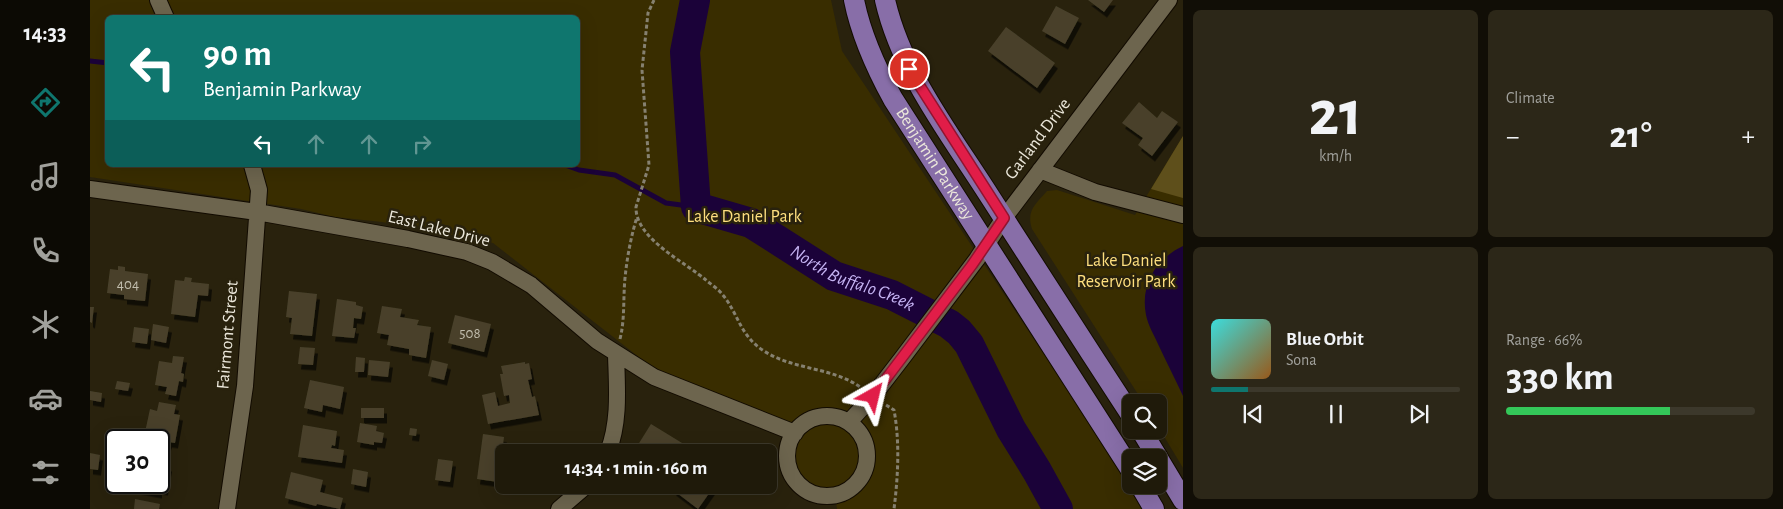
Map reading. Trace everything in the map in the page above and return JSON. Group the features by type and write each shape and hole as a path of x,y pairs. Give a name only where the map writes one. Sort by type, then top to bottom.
{"main road":[{"name":"Benjamin Parkway","path":"854,0 857,15 876,68 893,99 1122,456"},
{"name":"Benjamin Parkway","path":"885,0 909,69 1122,401"},
{"path":"1167,473 1183,500"},
{"path":"1145,494 1154,509"}],"street":[{"path":"158,0 165,15"},
{"name":"Garland Drive","path":"849,422 873,396 903,357 972,265 1004,218 1168,0"},
{"name":"Fairmont Street","path":"227,509 245,386 258,212 258,184 253,167"},
{"path":"1040,170 1094,192 1183,215"},
{"name":"East Lake Drive","path":"90,188 258,212 408,239 467,252 492,262 531,285 596,341 654,377 795,433"},
{"path":"611,444 616,422 616,355"},
{"path":"838,417 849,422 859,431 865,442 868,455 866,467 860,479 851,488 827,503 795,480 789,469 787,457 789,444 803,424 814,418 838,417"},
{"path":"559,509 576,494"}],"path":[{"path":"654,0 648,13 642,70 649,165 636,206 638,217 656,243 673,258 705,279 722,293 744,333 765,352 839,376 856,384 894,410 897,424 894,509"},
{"path":"616,355 624,325 625,278 632,231 638,217"}],"green space":[{"name":"Lake Daniel Park","path":"90,0 831,0 842,51 1079,407 1122,476 1122,494 1134,494 1143,509 837,509 836,501 810,486 798,474 792,453 801,435 658,372 493,243 382,222 335,217 301,209 90,177"},
{"name":"Lake Daniel Reservoir Park","path":"1183,136 1183,468 1166,439 1167,394 1138,394 1032,229 1030,222 1031,212 1036,204 1047,191 1057,190 1135,215"}],"shaded area":[{"path":"1183,136 1183,198 1151,189"},
{"path":"1183,246 1183,396 1150,326 1146,315 1145,293 1152,274 1158,265 1173,251"}],"building":[{"path":"1088,0 1113,0 1104,12"},
{"path":"1056,6 1079,18 1065,44 1042,31"},
{"path":"1006,27 1055,63 1037,88 988,51"},
{"path":"1139,102 1157,118 1162,111 1178,122 1152,156 1138,145 1143,138 1122,123"},
{"path":"118,266 125,267 125,271 148,274 145,301 124,299 124,295 107,293 110,269 118,270"},
{"path":"185,277 192,278 191,282 209,284 208,296 198,295 195,317 171,314 175,280 184,281"},
{"path":"289,291 317,294 312,336 290,334 292,318 286,317"},
{"path":"337,299 356,302 356,305 363,307 361,319 354,318 353,328 356,328 354,338 332,336"},
{"path":"382,306 402,309 400,317 419,320 417,325 431,327 426,358 409,355 409,349 387,345 389,335 377,333"},
{"path":"90,307 94,307 92,323 90,322"},
{"path":"455,315 491,324 484,352 448,343"},
{"path":"153,324 169,327 166,343 151,340"},
{"path":"134,327 149,329 147,344 132,342"},
{"path":"300,347 315,348 313,365 298,364"},
{"path":"173,356 184,357 181,373 184,374 183,382 179,381 176,396 165,394 167,387 155,385 159,361 172,363"},
{"path":"356,357 365,358 364,372 355,372"},
{"path":"369,360 390,362 388,377 368,375"},
{"path":"432,360 448,364 444,380 428,376"},
{"path":"525,362 525,364 529,363 532,379 528,380 532,397 535,396 539,415 488,424 482,395 495,392 498,406 510,403 509,395 504,396 500,374 503,374 501,366"},
{"path":"310,380 344,387 340,409 323,405 322,412 304,408"},
{"path":"117,381 130,383 128,391 115,389"},
{"path":"90,391 102,393 101,402 90,400"},
{"path":"159,402 176,405 174,414 180,415 175,443 170,442 170,429 146,429 150,409 157,411"},
{"path":"361,408 384,408 384,418 361,418"},
{"path":"360,423 377,426 376,431 384,433 382,443 374,442 374,445 357,442"},
{"path":"651,424 682,443 681,444 638,444"},
{"path":"303,425 337,431 335,446 332,445 331,448 344,450 342,463 298,457"},
{"path":"410,428 417,429 416,436 409,435"},
{"path":"483,434 504,437 503,444 495,444 495,482 477,479"},
{"path":"90,453 100,455 98,470 90,469"},
{"path":"438,459 453,461 450,482 435,480"},
{"path":"353,469 368,472 366,487 351,484"},
{"path":"291,472 323,480 320,492 343,498 340,509 317,504 316,506 285,498"},
{"path":"678,494 709,494 698,509"},
{"path":"135,499 160,504 159,509 134,509"}],"waterway":[{"name":"North Buffalo Creek","path":"695,0 685,52 696,207 751,223 834,276 892,295 949,324 959,332 969,344 1011,429 1058,509"},
{"path":"90,61 105,63"},
{"path":"571,167 615,175 666,203 696,207"}],"route":[{"path":"873,396 972,265 1004,218 909,69"}]}
